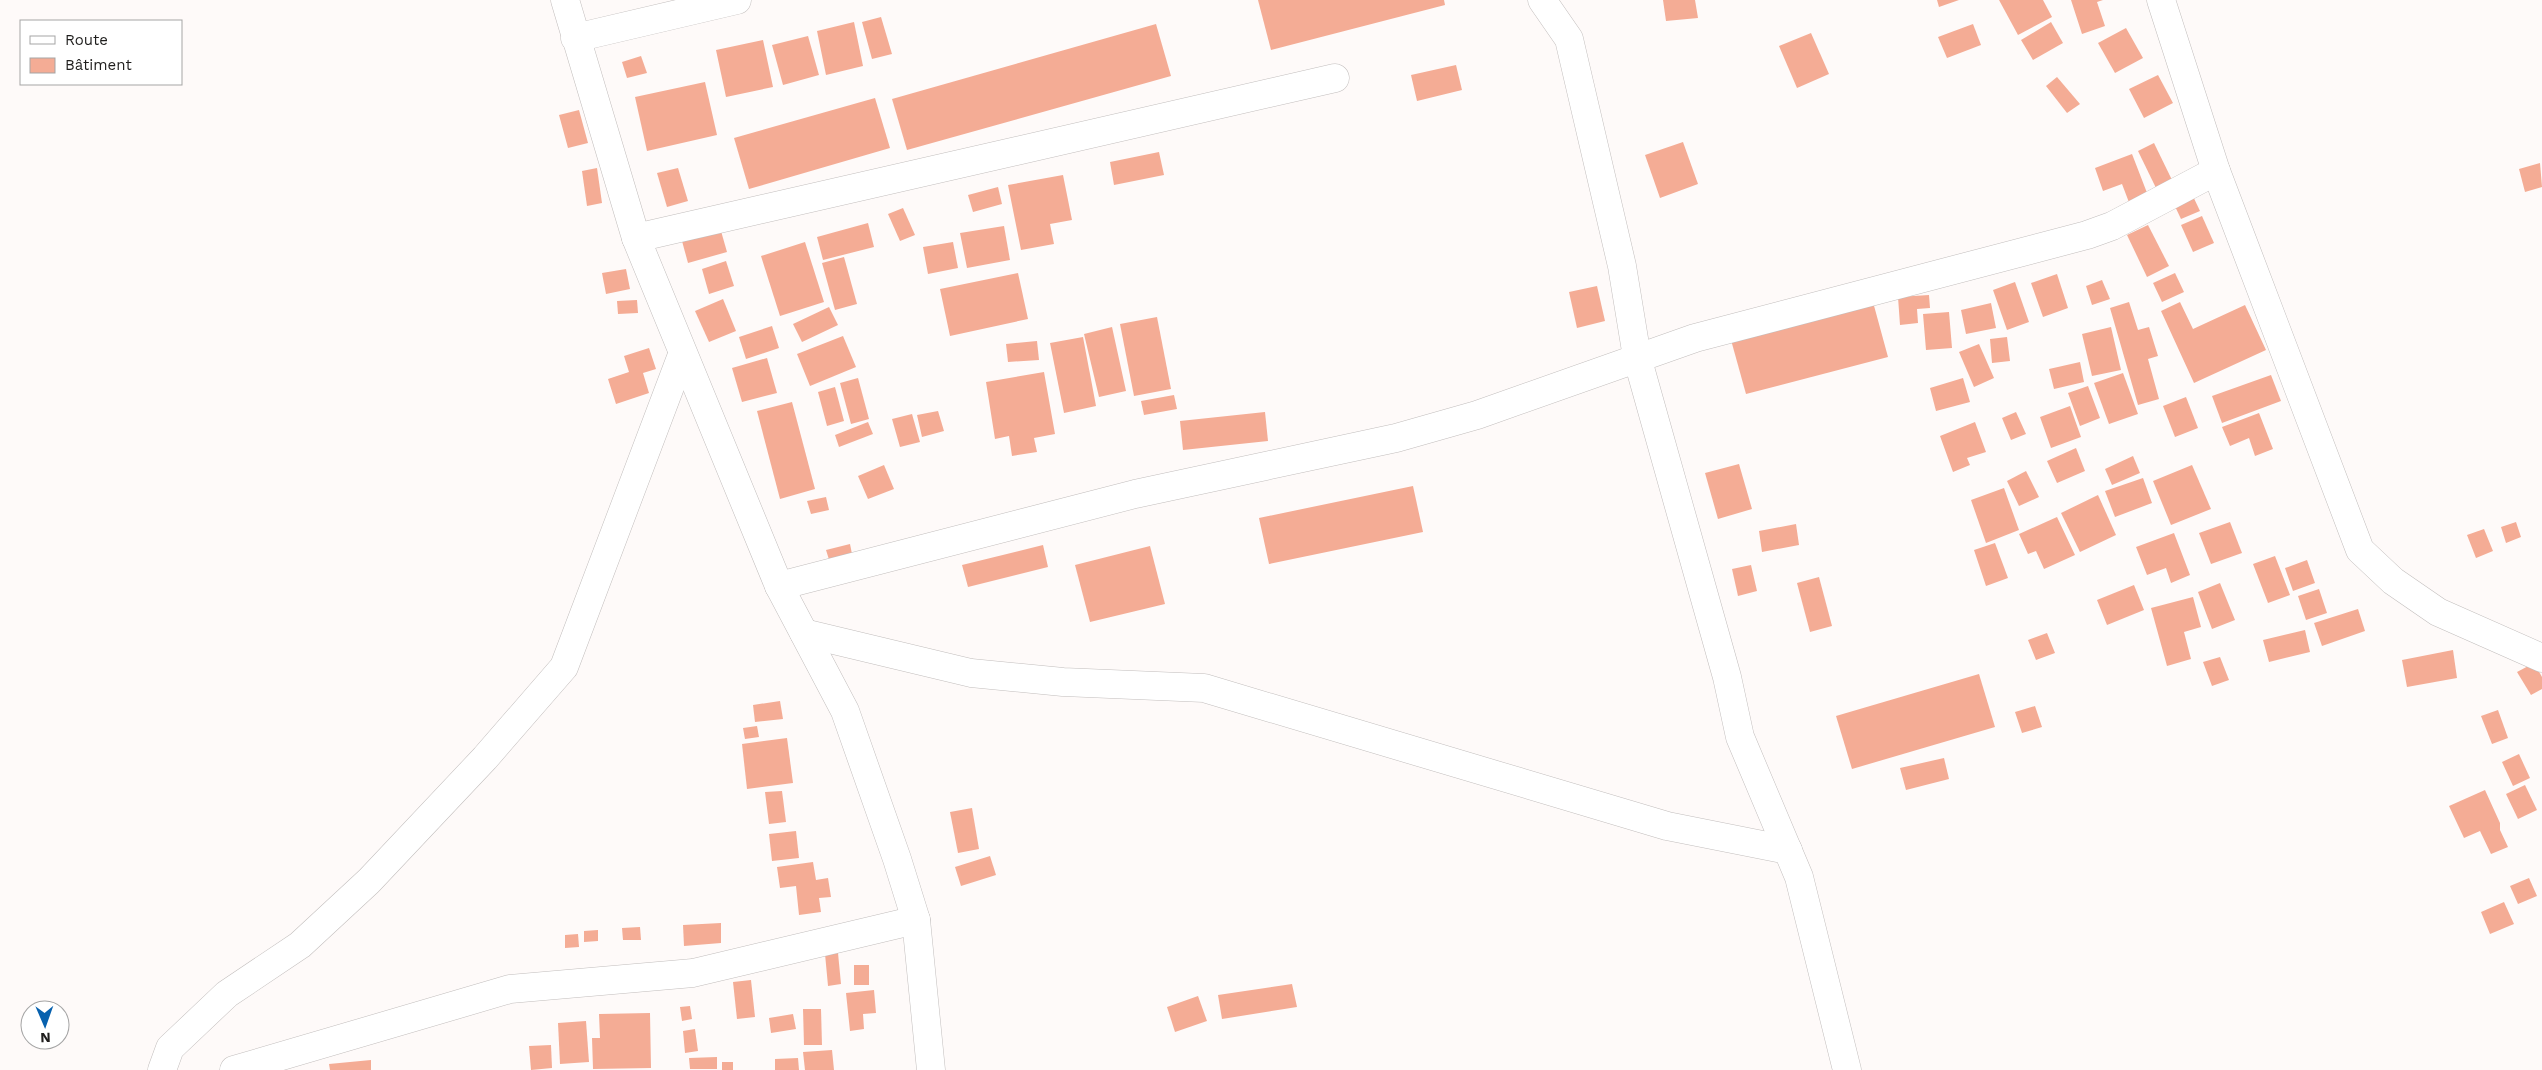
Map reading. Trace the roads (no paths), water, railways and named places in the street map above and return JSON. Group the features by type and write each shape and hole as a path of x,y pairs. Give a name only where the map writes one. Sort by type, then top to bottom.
{"street":[{"path":"565,0 636,238 682,355 779,586 845,711 916,920 931,1070"},
{"path":"575,38 737,0"},
{"path":"1542,0 1568,39 1622,266 1638,358 1727,677 1740,738 1799,877 1847,1070"},
{"path":"2161,0 2216,171 2360,550 2393,581 2438,612 2542,658"},
{"path":"636,238 1335,78"},
{"path":"779,586 1135,494 1396,438 1477,415 1695,338 2087,235 2112,226 2216,171"},
{"path":"162,1070 170,1048 227,994 300,945 369,881 485,758 564,668 682,355"},
{"path":"804,633 971,673 1063,682 1204,688 1667,826 1788,850"},
{"path":"234,1070 510,989 693,973 916,920"}]}
